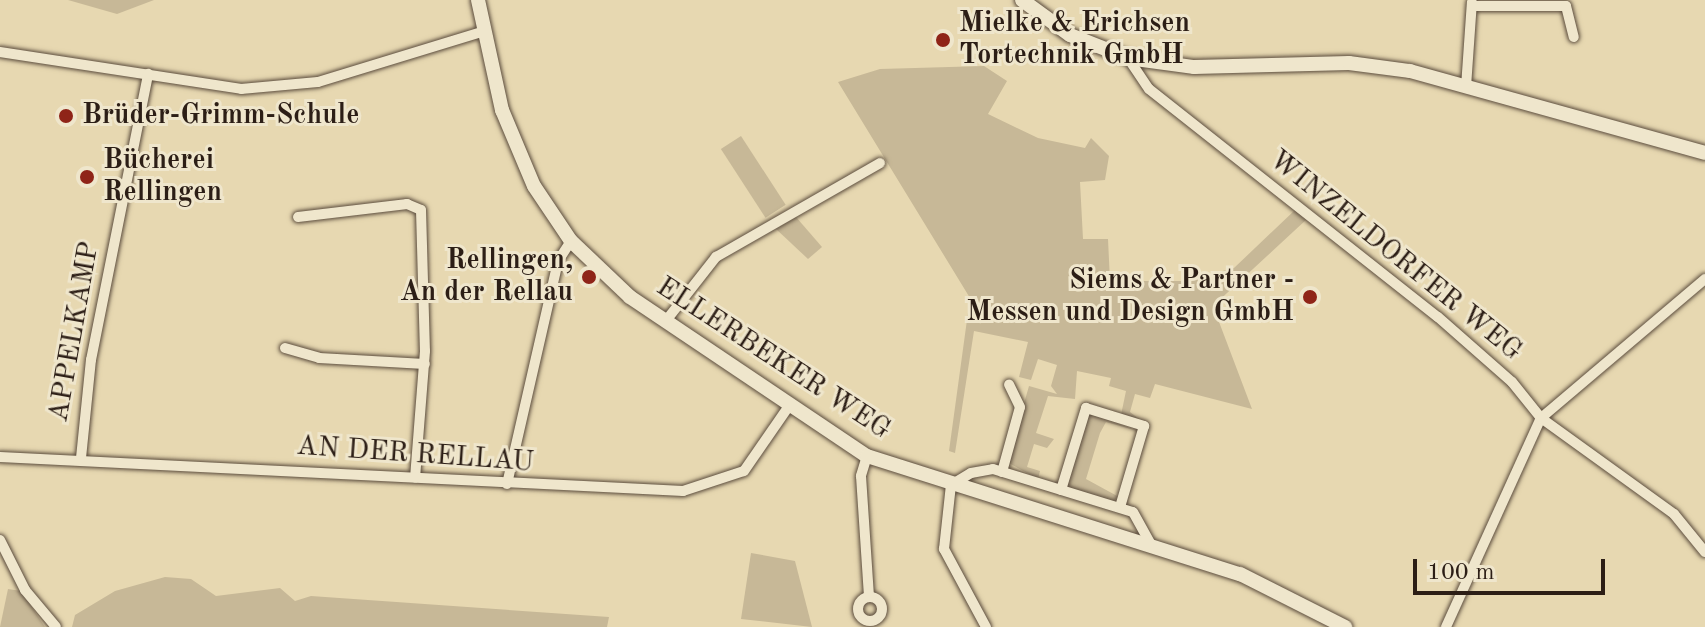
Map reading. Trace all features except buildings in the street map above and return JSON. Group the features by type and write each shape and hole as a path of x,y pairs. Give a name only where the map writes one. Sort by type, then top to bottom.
{"street":[{"name":"ELLERBEKER WEG","path":"478,0 482,32 516,150 571,241 665,322 867,456 1240,574 1345,627"},
{"path":"1022,0 1070,35 1128,58 1194,67 1349,63 1466,87 1705,153"},
{"path":"1466,87 1472,3 1567,3 1574,37"},
{"path":"0,52 241,89 318,82 482,32"},
{"name":"WINZELDORFER WEG","path":"1128,58 1149,89 1438,317 1512,382 1541,418 1674,514 1705,552"},
{"name":"APPELKAMP","path":"81,458 91,360 148,74"},
{"path":"665,322 716,257 880,163"},
{"path":"298,217 407,204 421,210 425,364 415,478"},
{"path":"507,484 558,261 571,241"},
{"path":"1446,627 1541,418 1705,279"},
{"path":"285,348 319,358 425,364"},
{"path":"1002,472 1020,407 1009,384"},
{"name":"AN DER RELLAU","path":"0,457 81,458 507,484 704,489 744,471 789,406"},
{"path":"1061,490 1086,408 1144,426 1120,507"},
{"path":"867,456 861,476 869,597"},
{"path":"986,627 948,566 943,529 951,485 971,473 1002,472 1120,507 1141,517 1152,546"},
{"path":"0,540 25,590 56,627"}],"shaded area":[{"path":"68,0 154,0 117,14"},
{"path":"984,66 1007,81 988,114 1038,138 1085,148 1091,138 1109,156 1105,180 1080,182 1083,239 1108,239 1110,281 1185,281 1234,268 1295,210 1307,219 1213,306 1252,409 1155,384 1150,398 1135,394 1130,412 1143,422 1121,415 1126,391 1109,386 1111,378 1077,371 1075,399 1048,396 1036,433 1054,439 1047,448 1034,444 1027,467 1040,471 1038,479 1007,462 1029,386 1057,394 1051,386 1057,365 1038,359 1031,380 1019,377 1028,342 974,331 955,453 949,451 970,298 838,82 880,69"},
{"path":"741,136 786,205 766,218 721,149"},
{"path":"796,217 822,247 808,259 776,229"},
{"path":"1090,413 1138,431 1106,422 1100,433 1086,479 1119,497 1111,502 1070,489 1067,481"},
{"path":"751,553 795,561 812,627 741,619"},
{"path":"165,577 191,579 216,596 280,588 295,601 311,596 609,617 607,627 72,627 75,615 115,591"},
{"path":"8,589 21,591 45,627 0,627"}],"place":[{"name":"Mielke & Erichsen Tortechnik GmbH","path":"943,40"},
{"name":"Brüder-Grimm-Schule","path":"66,116"},
{"name":"Bücherei Rellingen","path":"87,177"},
{"name":"Rellingen, An der Rellau","path":"589,277"},
{"name":"Siems & Partner - Messen und Design GmbH","path":"1310,297"}]}
